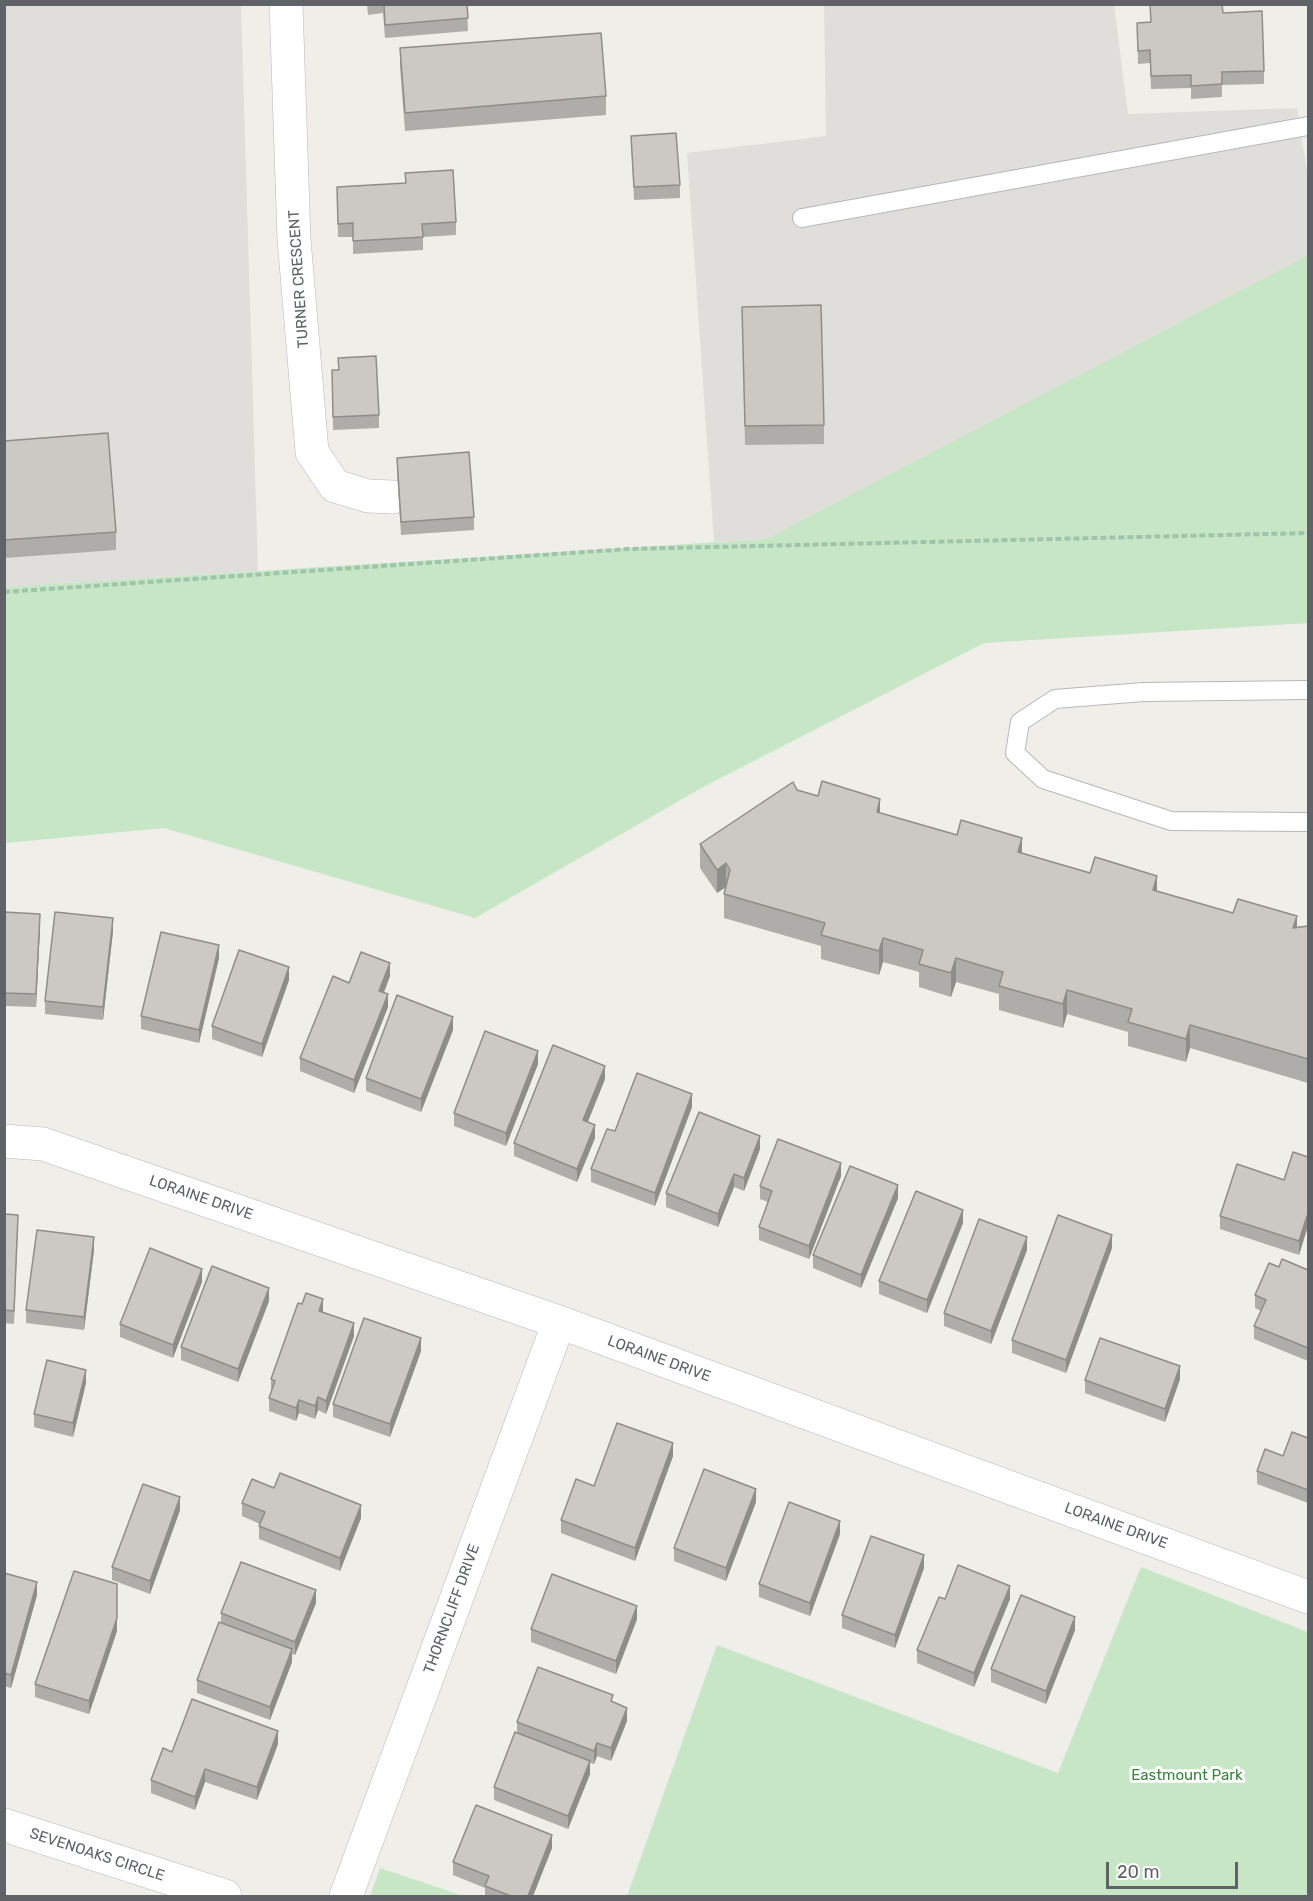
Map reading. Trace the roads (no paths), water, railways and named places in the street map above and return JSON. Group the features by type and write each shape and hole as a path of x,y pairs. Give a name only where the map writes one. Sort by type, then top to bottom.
{"street":[{"name":"TURNER CRESCENT","path":"286,4 294,239 312,452 335,486 368,496 393,497"},
{"name":"LORAINE DRIVE","path":"4,1141 43,1144 559,1322 1308,1597"},
{"name":"THORNCLIFF DRIVE","path":"346,1896 559,1322"},
{"name":"SEVENOAKS CIRCLE","path":"4,1825 225,1896"}],"lane":[{"path":"801,218 1308,126"},
{"path":"1308,690 1143,692 1055,699 1020,722 1015,753 1043,779 1171,821 1308,822"}],"park label":[{"name":"Eastmount Park","path":"1187,1776"}]}
